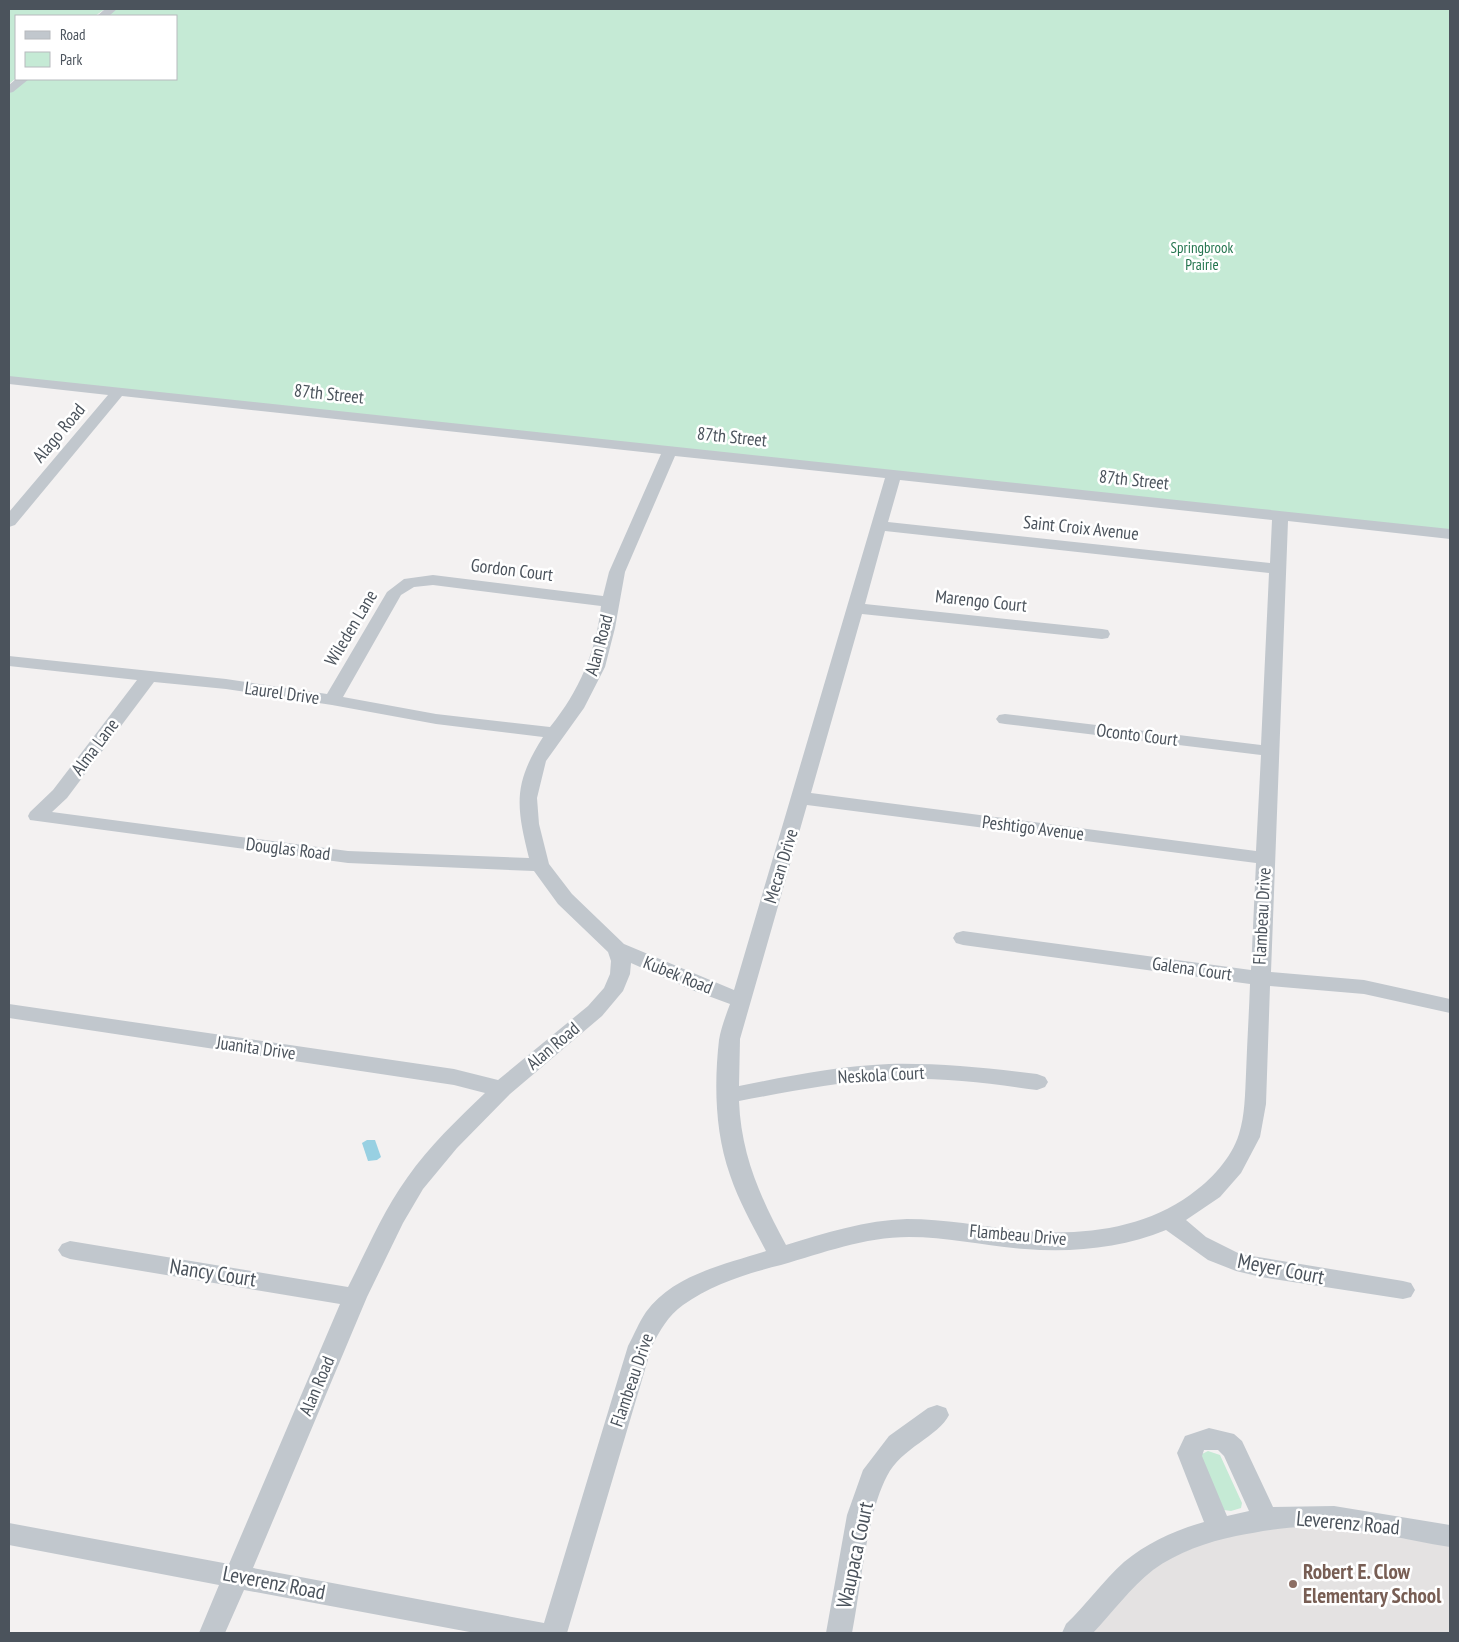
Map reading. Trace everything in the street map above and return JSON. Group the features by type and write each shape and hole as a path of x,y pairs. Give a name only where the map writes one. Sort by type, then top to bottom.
{"street":[{"path":"9,90 22,80"},
{"name":"87th Street","path":"9,380 1450,534"},
{"name":"Alago Road","path":"9,522 118,392"},
{"name":"Alan Road","path":"212,1633 355,1297 393,1220 415,1183 448,1142 502,1089 595,1012 613,991 620,974 621,961 616,949 566,899 540,865 530,824 528,798 537,761 554,732 575,708 596,667 607,628 610,602 622,558 670,450"},
{"name":"Mecan Drive","path":"780,1256 751,1200 733,1148 727,1096 730,1039 894,474"},
{"name":"Flambeau Drive","path":"554,1633 640,1346 655,1318 678,1296 704,1281 780,1256 844,1236 890,1229 944,1228 1025,1240 1070,1241 1115,1236 1170,1220 1204,1198 1232,1170 1250,1137 1255,1104 1280,516"},
{"name":"Saint Croix Avenue","path":"880,526 1277,569"},
{"name":"Gordon Court","path":"410,582 433,580 610,602"},
{"name":"Wileden Lane","path":"332,700 395,592 410,582"},
{"name":"Marengo Court","path":"856,608 1102,634"},
{"name":"Laurel Drive","path":"9,661 150,676 332,700 436,719 554,732"},
{"name":"Alma Lane","path":"38,816 60,794 150,676"},
{"name":"Oconto Court","path":"1005,719 1269,751"},
{"name":"Peshtigo Avenue","path":"801,798 1265,858"},
{"name":"Douglas Road","path":"38,816 348,856 540,865"},
{"name":"Galena Court","path":"963,938 1260,978 1364,987 1450,1006"},
{"name":"Kubek Road","path":"616,949 699,985 741,1000"},
{"name":"Juanita Drive","path":"9,1011 454,1077 502,1089"},
{"name":"Neskola Court","path":"727,1096 812,1080 867,1073 923,1072 1037,1082"},
{"name":"Meyer Court","path":"1170,1220 1198,1243 1216,1254 1236,1262 1261,1268 1404,1290"},
{"name":"Nancy Court","path":"70,1250 355,1297"},
{"name":"Waupaca Court","path":"839,1633 860,1515 876,1470 898,1443 938,1415"},
{"path":"1219,1528 1189,1456 1193,1443 1201,1439 1219,1439 1232,1447 1265,1519"},
{"name":"Leverenz Road","path":"1075,1633 1125,1577 1144,1562 1193,1536 1219,1528 1265,1519 1296,1516 1331,1517 1450,1536"},
{"name":"Leverenz Road","path":"9,1534 538,1633"}],"shaded area":[{"name":"Robert E. Clow Elementary School","path":"1317,1526 1450,1545 1450,1633 1091,1633 1146,1574 1169,1559 1197,1546 1231,1535 1273,1528"}],"green space":[{"path":"9,9 105,9 96,15 15,15 15,79 9,84"},
{"name":"Springbrook Prairie","path":"116,9 1450,9 1450,532 9,377 9,93 26,80 178,80 178,15 108,15"},
{"path":"1208,1451 1220,1455 1242,1503 1241,1508 1231,1511 1224,1510 1200,1455"}],"water":[{"path":"367,1140 375,1140 381,1157 377,1160 368,1161 362,1143"}],"place":[{"name":"Robert E. Clow Elementary School","path":"1293,1584"}]}
